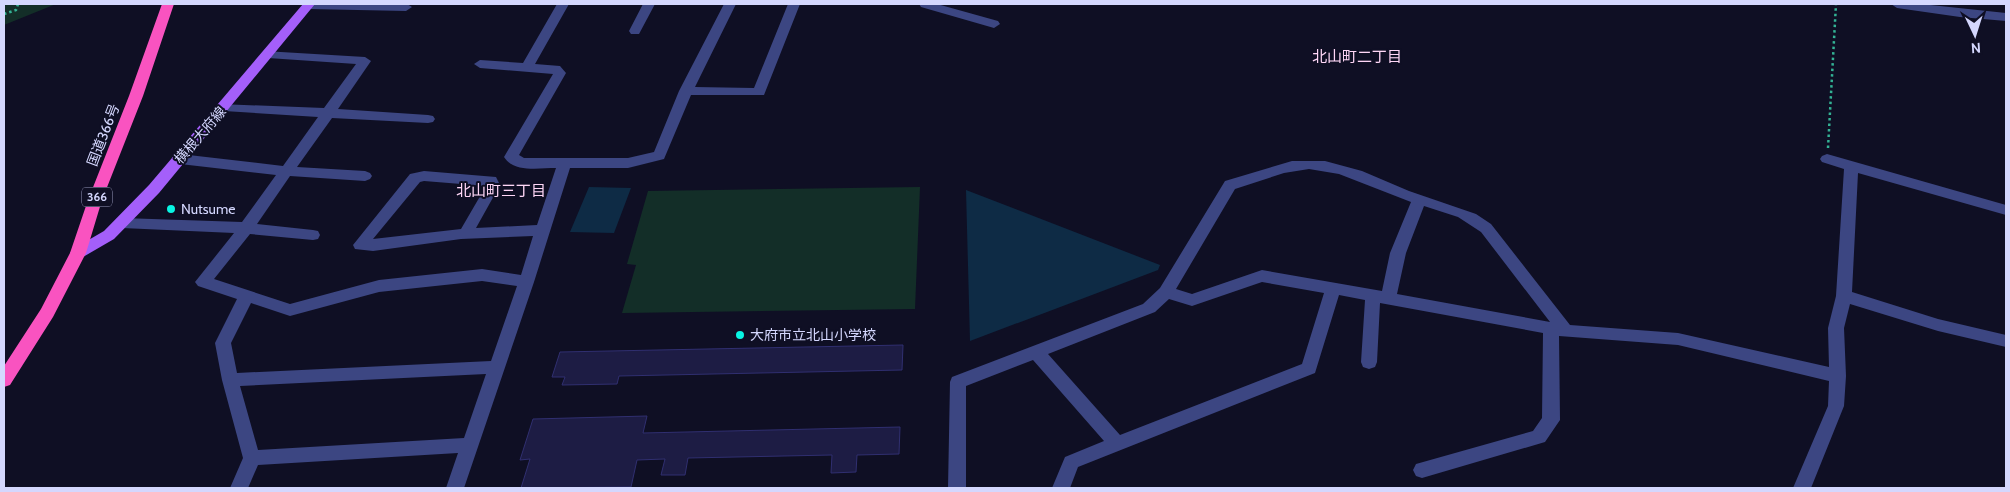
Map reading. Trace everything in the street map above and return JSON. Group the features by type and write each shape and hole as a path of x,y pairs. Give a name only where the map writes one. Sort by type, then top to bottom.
{"highway":[{"name":"国道366号","path":"4,380 47,312 78,253 95,200 129,115 168,4"}],"main road":[{"name":"横根大府線","path":"78,253 109,236 122,223 180,159 308,4"}],"street":[{"path":"308,4 406,7"},
{"path":"526,67 563,4"},
{"path":"635,31 649,4"},
{"path":"480,64 555,69 560,74 511,157 521,163 628,163 659,156 686,91 730,4"},
{"path":"686,91 759,92 794,4"},
{"path":"925,4 994,24"},
{"path":"1897,4 2006,17"},
{"path":"268,54 365,61 246,228 203,282 290,310 379,286 482,276 526,282"},
{"path":"224,107 428,119"},
{"path":"180,159 287,171 365,176"},
{"path":"1828,159 2006,210"},
{"path":"455,488 526,282 564,164"},
{"path":"957,488 958,382 1149,308 1166,292 1230,186 1244,183 1262,174 1292,166 1320,165 1345,170 1419,200 1475,218 1481,223 1558,330 1551,420 1539,437 1422,470"},
{"path":"1802,488 1836,406 1838,376 1836,328 1844,296 1851,165"},
{"path":"466,234 493,185 491,181 424,176 415,178 360,245 466,234 542,230"},
{"path":"1369,362 1381,297 1419,200"},
{"path":"122,223 246,228 314,235"},
{"path":"1166,292 1192,300 1262,276 1558,330 1678,339 1838,376"},
{"path":"1061,488 1071,462 1309,368 1333,289"},
{"path":"239,488 252,458 230,380 223,343 247,295"},
{"path":"1844,296 1938,325 2006,341"},
{"path":"1036,352 1118,443"},
{"path":"230,380 496,368"},
{"path":"252,458 469,445"}],"path":[{"path":"4,14 16,10 18,4"},
{"path":"1828,159 1836,4"}],"green space":[{"path":"4,4 56,4 4,25"},
{"path":"920,187 915,309 622,313 636,265 627,264 648,191"}],"water":[{"path":"589,187 631,188 614,233 570,232"},
{"path":"966,190 1160,265 1158,270 970,341"}],"building":[{"path":"903,345 902,370 619,376 617,384 562,385 565,377 552,377 560,352"},
{"path":"647,416 643,433 900,427 899,454 857,455 856,472 831,473 832,455 688,458 685,475 661,475 665,459 637,460 631,487 521,488 530,459 520,460 533,419"}],"place":[{"name":"Nutsume","path":"171,209"},
{"name":"大府市立北山小学校","path":"740,335"}],"district":[{"name":"北山町二丁目","path":"1357,57"},
{"name":"北山町三丁目","path":"501,191"}]}
